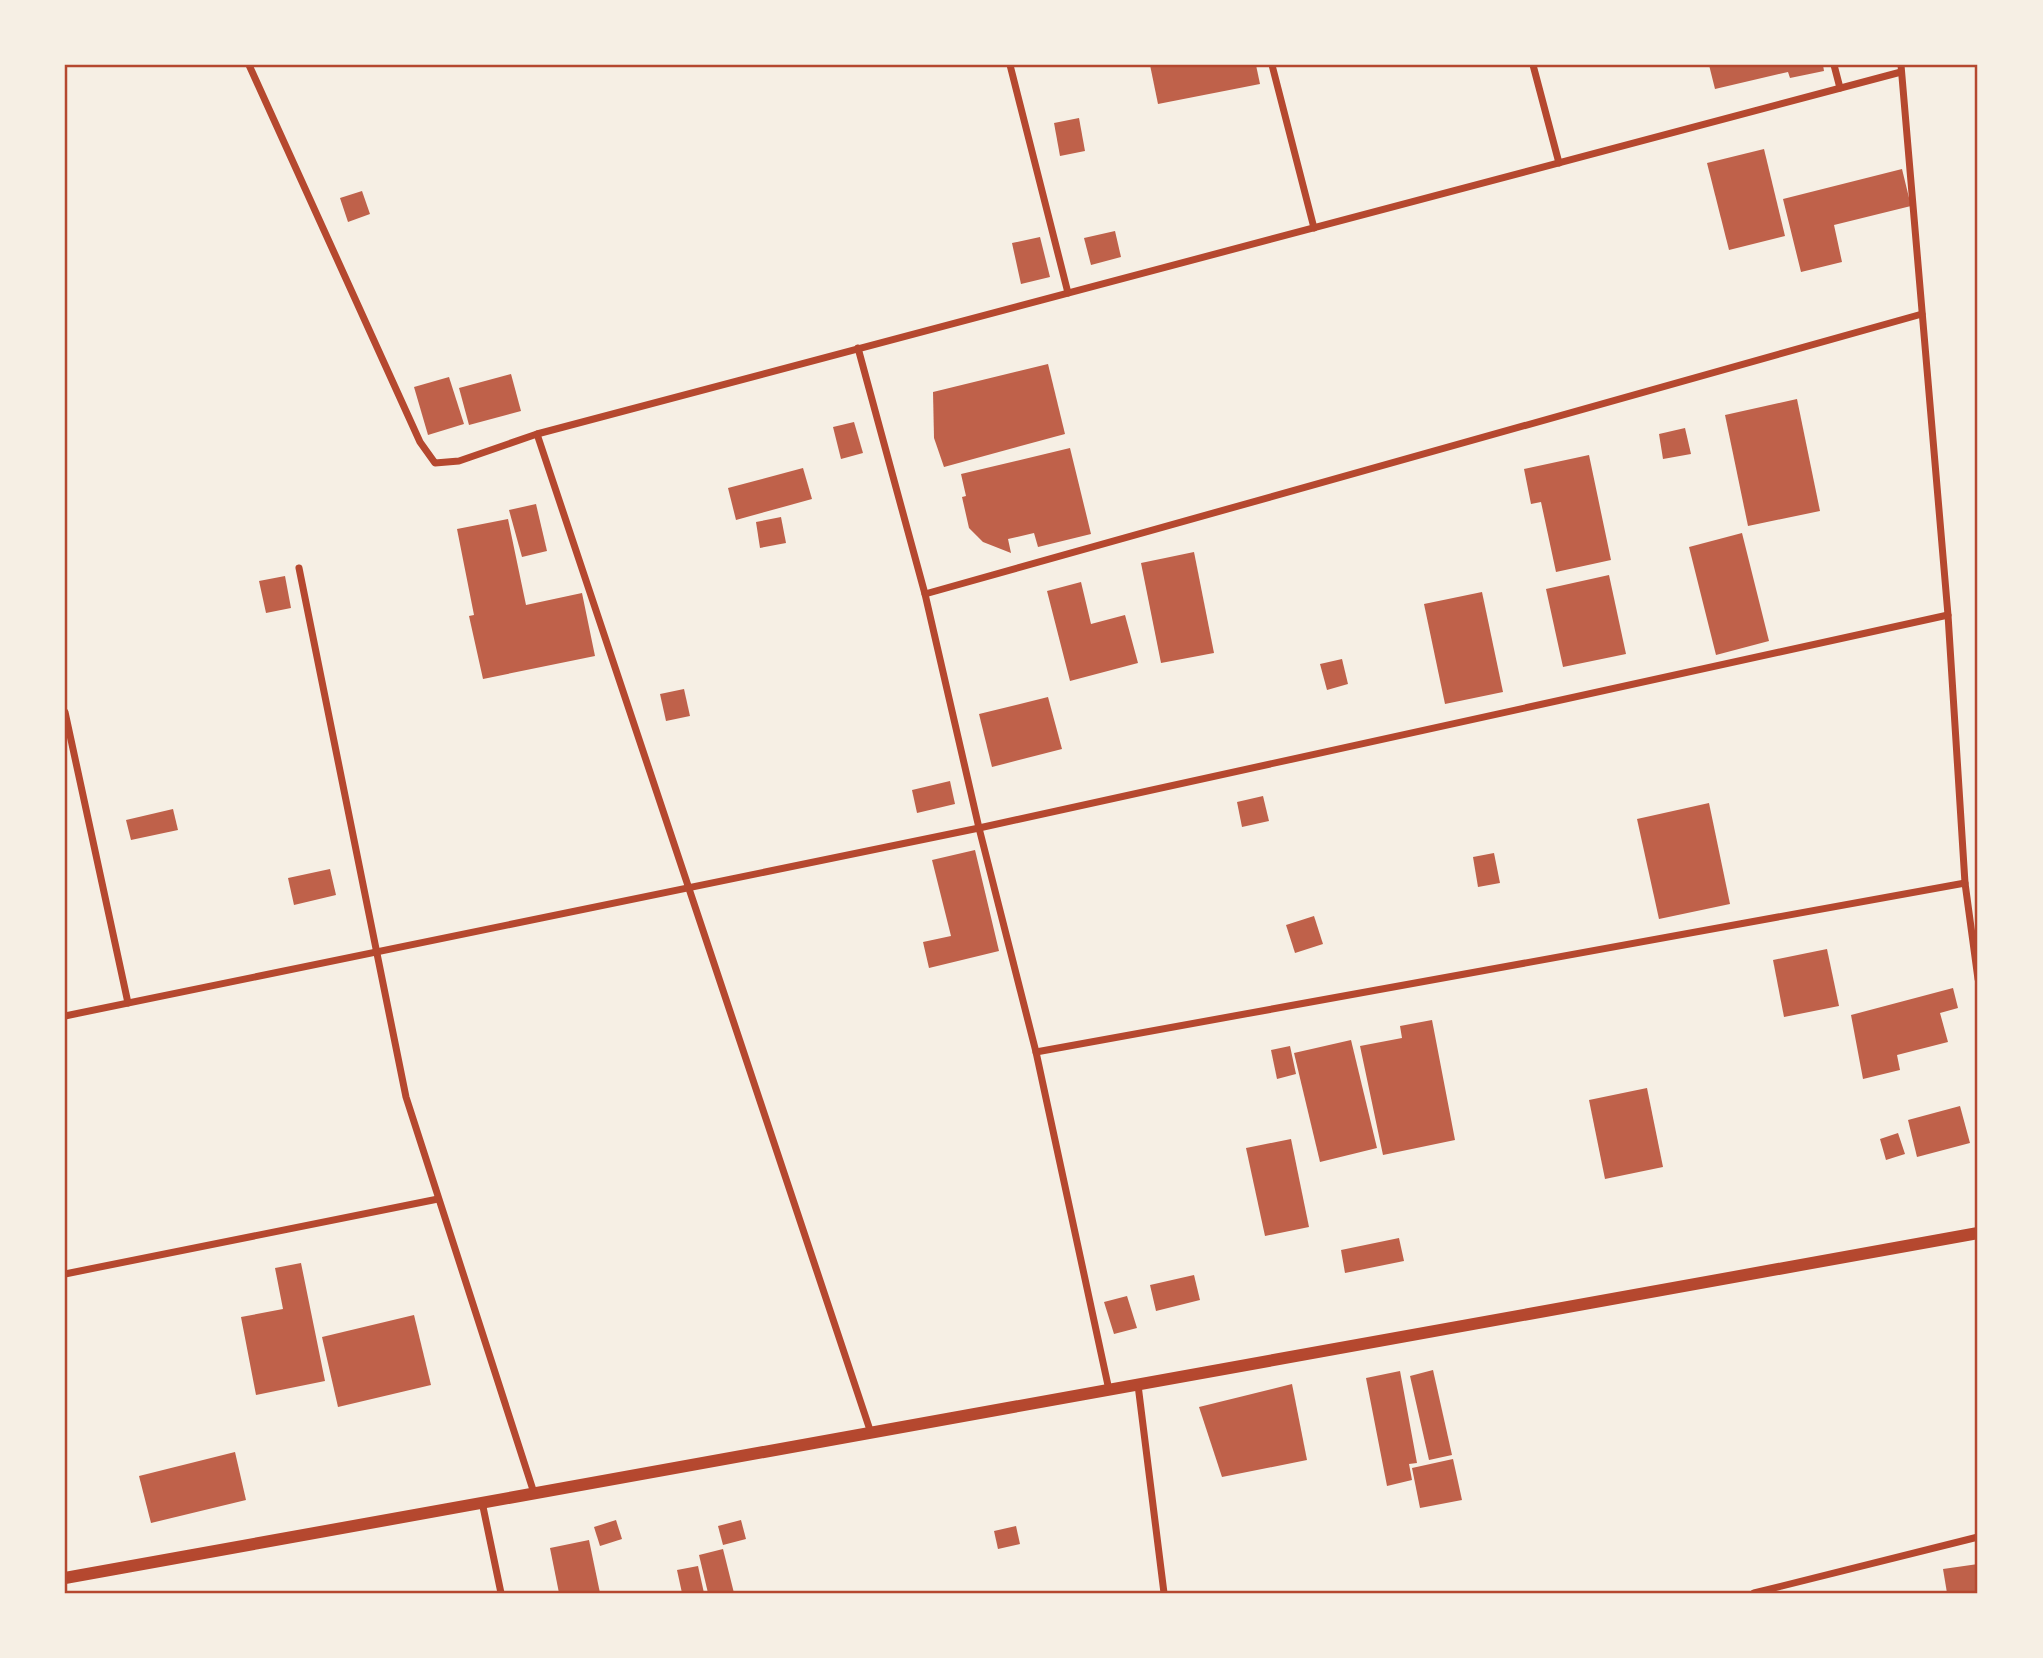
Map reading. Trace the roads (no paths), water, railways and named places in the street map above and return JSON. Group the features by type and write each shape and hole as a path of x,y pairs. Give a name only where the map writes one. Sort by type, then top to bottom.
{"street":[{"path":"249,65 420,442 435,463 459,461 537,434 1840,88 1901,69 1948,615 1965,883 1978,979"},
{"path":"1010,65 1068,293"},
{"path":"1272,65 1314,228"},
{"path":"1533,65 1559,163"},
{"path":"1834,65 1840,88"},
{"path":"925,594 1922,314"},
{"path":"858,348 925,594 979,828 1036,1052 1109,1390"},
{"path":"537,434 871,1433"},
{"path":"299,568 406,1097 534,1493"},
{"path":"65,1016 979,828 1948,615"},
{"path":"65,712 128,1003"},
{"path":"1036,1052 1965,883"},
{"path":"65,1274 438,1199"},
{"path":"65,1578 1978,1233"},
{"path":"1138,1385 1164,1593"},
{"path":"482,1502 501,1593"},
{"path":"1754,1593 1978,1537"}]}
